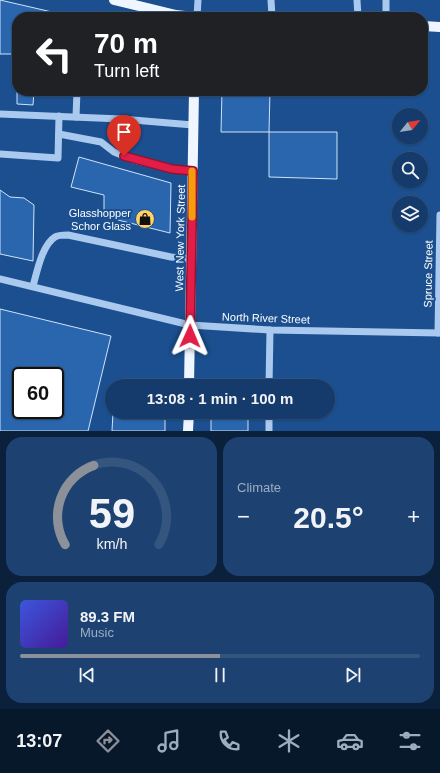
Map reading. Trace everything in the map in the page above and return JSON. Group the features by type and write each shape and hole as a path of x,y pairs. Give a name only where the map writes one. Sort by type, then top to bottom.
{"main road":[{"path":"114,0 164,12"},
{"path":"428,26 440,27"},
{"name":"West New York Street","path":"189,379 194,96"},
{"path":"188,431 189,419"}],"street":[{"path":"197,12 198,0"},
{"path":"271,0 272,12"},
{"path":"357,0 358,12"},
{"path":"386,0 386,12"},
{"path":"76,117 77,96"},
{"path":"0,114 121,119 193,125"},
{"path":"0,154 58,158 59,116"},
{"path":"59,134 101,142 114,152 134,160 172,169 193,171"},
{"name":"Spruce Street","path":"439,333 440,215"},
{"path":"33,286 38,267 48,243 56,236 68,235 171,257 192,259"},
{"name":"North River Street","path":"0,278 190,325 270,330 439,333"},
{"path":"269,379 270,330"},
{"path":"269,419 269,431"}],"building":[{"path":"0,0 52,12 12,12 12,54 0,54"},
{"path":"17,96 34,96 33,105 17,104"},
{"path":"222,96 270,96 269,132 221,132"},
{"path":"269,132 337,132 337,179 269,177"},
{"path":"79,157 171,183 170,233 118,220 104,213 104,195 71,187"},
{"path":"0,190 10,197 24,198 34,205 33,261 0,254"},
{"path":"0,309 111,336 88,431 0,431"},
{"path":"113,419 165,419 165,431 112,431"},
{"path":"211,419 248,419 248,431 211,431"}],"slow traffic":[{"path":"192,171 192,217"}],"place":[{"name":"Glasshopper Schor Glass","path":"145,219"}],"route":[{"path":"124,156 134,160 172,169 193,171 190,336"}]}
